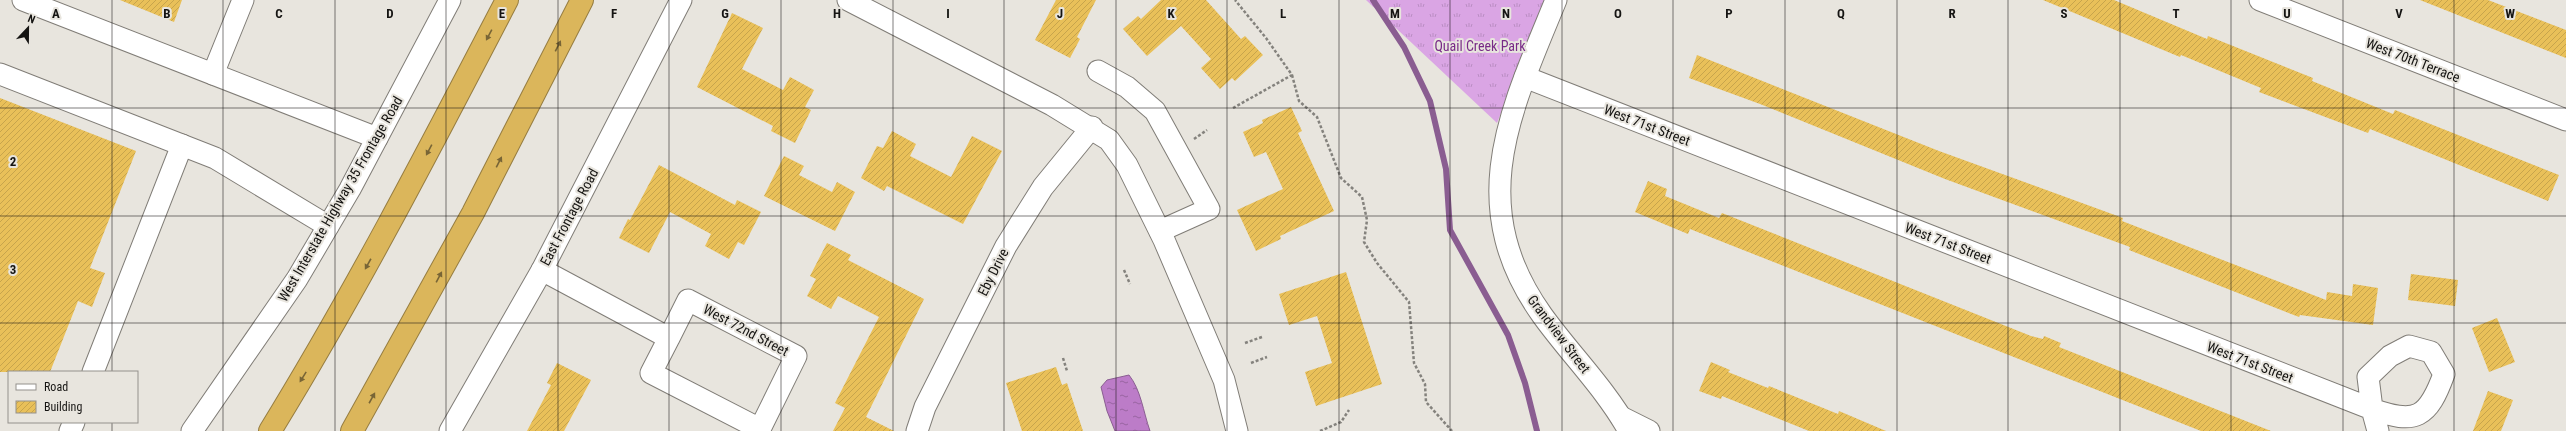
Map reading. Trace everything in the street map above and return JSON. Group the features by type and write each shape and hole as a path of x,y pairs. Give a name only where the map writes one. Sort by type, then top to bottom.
{"highway":[{"path":"270,431 325,342 392,220 507,0"},
{"path":"352,431 469,220 582,0"}],"street":[{"path":"23,0 377,138"},
{"path":"213,74 243,0"},
{"name":"West Interstate Highway 35 Frontage Road","path":"192,431 280,306 328,226 377,138 450,0"},
{"name":"East Frontage Road","path":"450,431 542,270 681,0"},
{"path":"848,0 1092,127 1109,140 1127,165 1160,231 1224,380 1237,431"},
{"name":"Grandview Street","path":"1556,0 1509,118 1499,172 1501,218 1507,246 1525,288 1542,315 1586,368 1624,424"},
{"name":"West 70th Terrace","path":"2260,0 2566,120"},
{"path":"1098,71 1127,87 1154,111 1209,208 1160,231"},
{"path":"0,74 215,158 328,226"},
{"name":"West 71st Street","path":"1525,77 2372,410 2378,431"},
{"name":"Eby Drive","path":"917,431 925,407 1006,246 1043,187 1092,127"},
{"path":"93,371 182,146"},
{"path":"542,270 669,338"},
{"name":"West 72nd Street","path":"688,300 796,356 760,429 651,373 669,338 688,300"},
{"path":"1624,424 1649,431"}],"path":[{"path":"1235,0 1266,38 1292,74 1299,101 1317,118 1341,178 1362,197 1367,220 1364,242 1377,263 1409,302 1414,363 1425,384 1426,402 1452,431"},
{"path":"1233,108 1292,74"},
{"path":"1191,141 1207,130"},
{"path":"1124,270 1130,284"},
{"path":"1245,343 1262,337"},
{"path":"1251,363 1267,357"},
{"path":"1063,358 1067,372"},
{"path":"1320,431 1341,422 1349,410"}],"green space":[{"name":"Quail Creek Park","path":"1366,0 1545,0 1497,123"}],"water":[{"path":"1129,375 1139,394 1150,431 1115,431 1107,411 1101,387 1107,380"}],"building":[{"path":"120,0 182,0 174,22"},
{"path":"1056,0 1096,0 1077,37 1080,39 1070,58 1035,40"},
{"path":"1161,0 1206,0 1241,39 1245,36 1263,55 1235,81 1232,78 1220,89 1201,68 1211,59 1181,26 1147,56 1123,29 1138,16 1141,19"},
{"path":"2043,0 2114,0 2207,39 2208,36 2313,78 2312,81 2393,114 2395,110 2559,175 2548,201 2370,129 2368,133 2259,92 2261,88 2181,55 2180,57"},
{"path":"2420,0 2488,0 2566,30 2566,58"},
{"path":"732,13 763,28 742,69 783,90 790,77 814,90 805,107 811,110 795,143 771,131 773,126 697,87"},
{"path":"1697,55 1939,151 2123,218 2122,221 2326,300 2327,292 2352,296 2353,284 2378,288 2373,325 2300,315 2299,317 2129,250 2130,247 1945,179 1760,104 1689,78"},
{"path":"0,98 136,151 90,268 105,273 92,307 78,301 50,371 0,372"},
{"path":"1291,107 1302,131 1298,133 1334,211 1280,236 1281,239 1256,251 1237,210 1283,189 1266,152 1254,157 1243,132 1263,123 1262,120"},
{"path":"892,131 916,144 910,156 951,177 972,136 1002,151 963,224 887,186 884,191 861,178 877,146 883,148"},
{"path":"784,156 804,166 799,175 832,192 837,182 855,192 835,231 764,196"},
{"path":"659,165 735,205 737,200 761,212 744,245 738,242 729,259 705,246 711,234 670,212 649,253 619,238 628,219 630,220"},
{"path":"1648,181 1667,189 1665,196 1719,218 1722,213 2031,336 2043,339 2044,336 2061,343 2059,347 2271,431 2201,431 1690,229 1688,234 1635,212"},
{"path":"827,243 851,255 848,260 924,299 866,417 894,431 833,431 845,408 835,403 879,317 838,296 831,309 807,296 816,279 810,276"},
{"path":"1346,272 1382,384 1316,406 1305,372 1332,363 1317,316 1289,325 1279,294"},
{"path":"2411,274 2458,280 2455,306 2408,300"},
{"path":"2497,318 2515,362 2489,372 2472,328"},
{"path":"1711,362 1730,370 1728,372 1768,388 1769,386 1838,414 1839,411 1886,431 1809,431 1722,396 1721,399 1699,391"},
{"path":"557,363 591,380 564,431 527,431 551,385 547,383"},
{"path":"1056,367 1062,385 1067,383 1083,431 1022,431 1006,383"},
{"path":"2488,391 2513,400 2501,431 2473,431"}],"waterway":[{"path":"1373,0 1404,47 1430,101 1446,169 1450,230 1508,335 1525,383 1537,431"}]}
